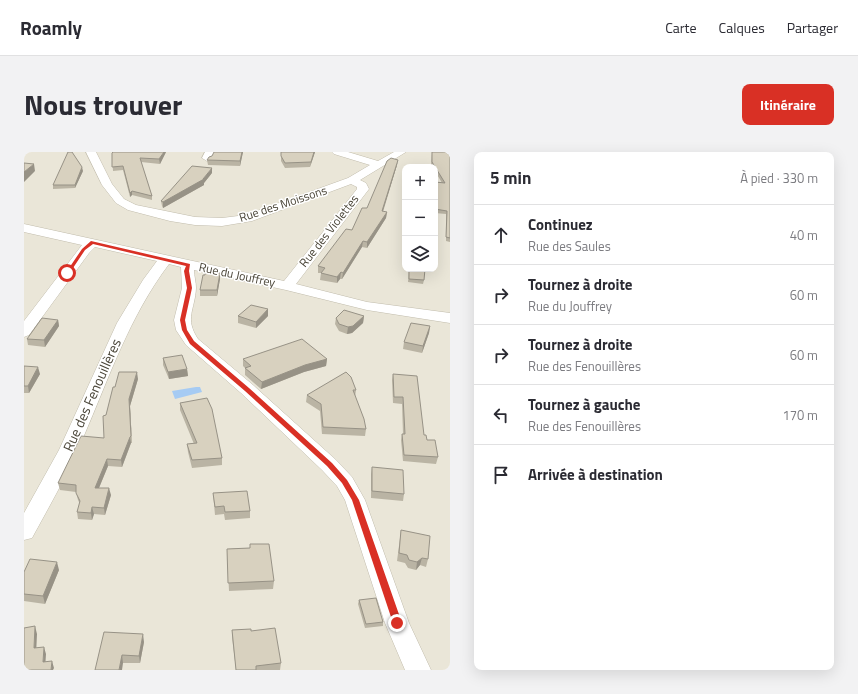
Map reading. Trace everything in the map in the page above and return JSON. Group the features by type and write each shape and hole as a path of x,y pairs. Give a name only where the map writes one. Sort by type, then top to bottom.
{"street":[{"name":"Rue des Moissons","path":"91,152 108,185 120,202 132,208 170,217 195,221 222,222 248,218 352,180 377,164 401,152"},
{"path":"338,152 377,164"},
{"name":"Rue des Violettes","path":"287,286 363,189 362,185 352,180"},
{"name":"Rue du Jouffrey","path":"24,228 287,286 367,306 450,318"},
{"path":"24,332 84,250 92,242"},
{"name":"Rue des Fenouillères","path":"24,532 73,440 119,334 134,305 165,260"},
{"path":"188,265 187,271 189,288 182,320 184,330 192,342 329,464 345,482 356,500 397,623 418,670"}],"shaded area":[{"path":"24,152 450,152 450,670 24,670"}],"water":[{"path":"200,387 202,392 175,399 172,391"}],"building":[{"path":"68,152 72,152 82,167 75,185 53,185"},
{"path":"113,152 164,152 159,159 140,158 152,196 132,191 130,193 123,166 112,167"},
{"path":"214,152 242,152 240,161 207,160"},
{"path":"281,152 314,152 311,162 285,163 281,156"},
{"path":"432,152 450,152 450,238 446,237 447,211 438,210 438,182 445,183 438,172 438,164 433,164"},
{"path":"391,158 398,160 382,211 387,212 367,242 363,241 343,273 341,272 337,277 321,273 325,268 318,266 346,229 352,230 362,208 367,208 387,161"},
{"path":"24,163 34,164 24,172"},
{"path":"192,166 212,168 204,179 163,202 161,201"},
{"path":"409,272 425,272 424,280 409,279"},
{"path":"205,273 220,273 217,290 200,290 203,275 205,275"},
{"path":"251,305 268,309 256,322 238,316"},
{"path":"344,310 364,316 353,326 348,327 339,324 336,318"},
{"path":"42,318 58,320 44,340 27,339"},
{"path":"411,323 430,326 423,346 404,342"},
{"path":"302,339 327,359 305,365 262,382 245,368 251,366 243,359"},
{"path":"182,355 187,369 168,372 163,358"},
{"path":"24,366 38,367 28,386 24,386"},
{"path":"119,372 137,372 129,399 131,436 121,460 107,459 95,488 109,488 104,508 92,507 91,513 77,512 80,501 76,493 76,485 58,483 81,436 104,438 103,416 106,415 113,387 115,387"},
{"path":"346,372 351,377 356,390 353,390 364,419 366,429 323,427 321,404 307,395"},
{"path":"393,374 417,376 424,435 426,435 427,440 435,440 438,457 404,455 402,434 405,434 403,397 394,397"},
{"path":"207,398 212,409 222,458 192,460 187,444 197,443 180,403"},
{"path":"372,467 403,470 404,494 372,491"},
{"path":"247,491 250,511 225,512 224,506 215,507 213,493"},
{"path":"401,530 430,536 428,559 422,558 417,562 409,560 407,555 399,553"},
{"path":"250,544 269,544 274,581 228,583 227,549 250,548"},
{"path":"30,559 57,562 43,596 24,594 24,572"},
{"path":"376,598 383,622 366,624 359,600"},
{"path":"35,626 34,648 44,647 43,662 52,661 51,670 24,670 24,628"},
{"path":"275,628 281,663 256,666 256,670 236,670 232,630 251,629 251,631"},
{"path":"104,632 143,634 139,656 122,655 119,670 95,670"}],"route":[{"path":"67,273 84,250 92,242 188,265 187,271 189,288 187,303 182,320 184,330 192,342 329,464 345,482 356,500 397,623"}]}
